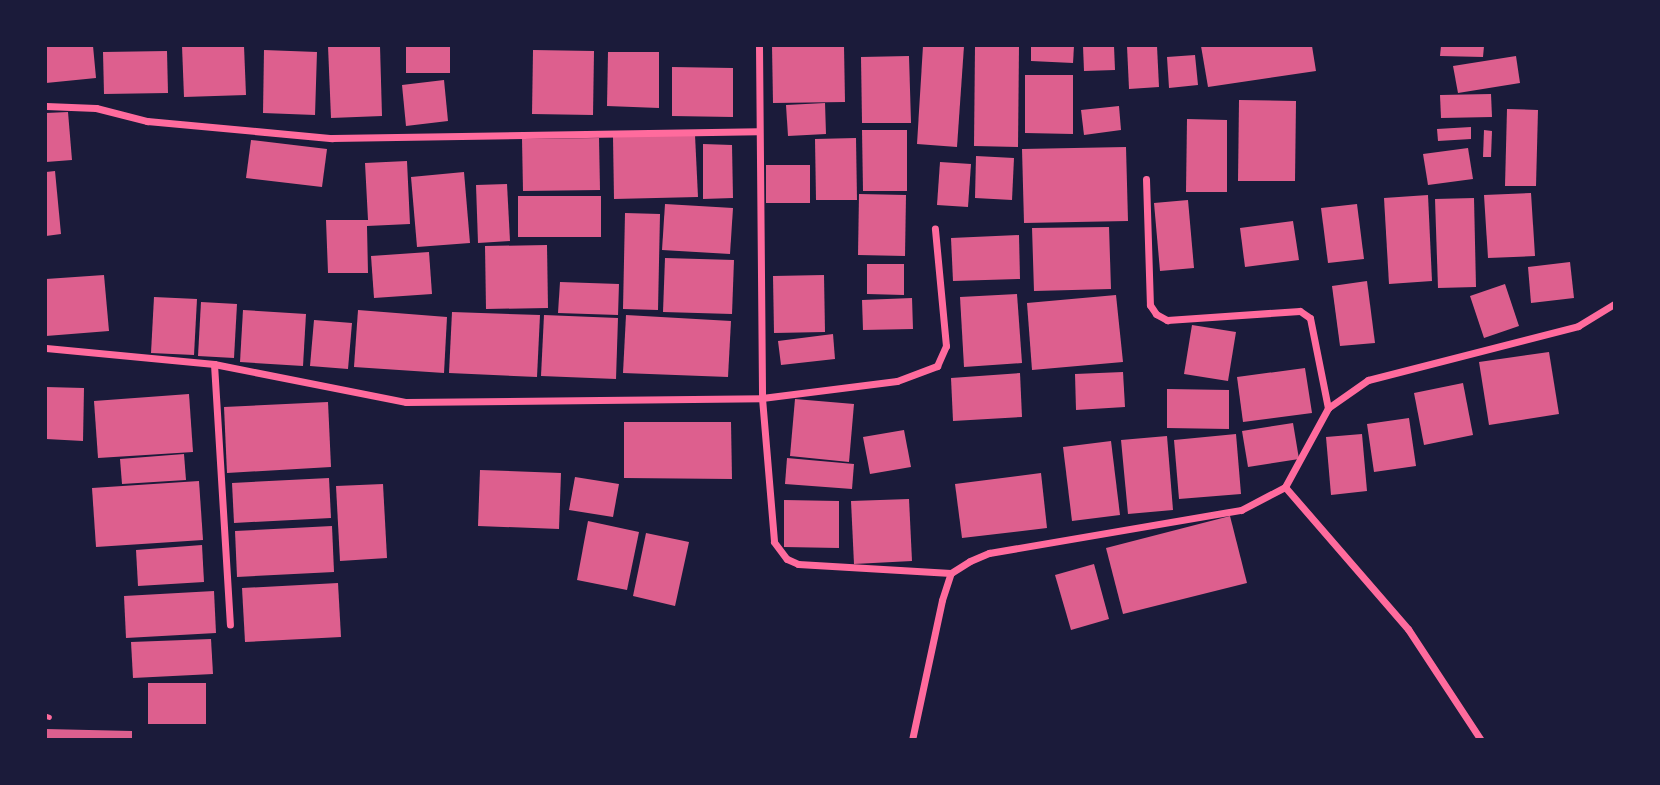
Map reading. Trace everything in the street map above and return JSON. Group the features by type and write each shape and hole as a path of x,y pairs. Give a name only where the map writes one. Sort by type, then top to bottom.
{"street":[{"path":"759,46 762,398 772,531 786,559 798,565 951,573 989,554 1241,510 1285,486 1328,408 1368,380 1578,326 1615,304"},
{"path":"46,106 96,108 147,121 332,138 758,131"},
{"path":"1146,179 1150,305 1156,314 1167,320 1300,311 1310,318 1328,408"},
{"path":"46,348 214,364 406,402 762,398 911,379 937,366 946,333 934,229"},
{"path":"214,364 230,625"},
{"path":"1285,486 1408,629 1481,740"},
{"path":"912,740 951,573"}],"building":[{"path":"46,46 93,46 96,78 46,83"},
{"path":"182,46 244,46 246,95 184,97"},
{"path":"328,46 380,46 382,116 331,118"},
{"path":"406,46 450,46 450,73 406,73"},
{"path":"772,46 844,46 845,102 773,103"},
{"path":"923,46 964,46 957,147 917,144"},
{"path":"975,46 1019,46 1018,147 974,146"},
{"path":"1031,46 1074,46 1073,63 1031,61"},
{"path":"1083,46 1114,46 1115,70 1084,71"},
{"path":"1127,46 1157,46 1159,87 1129,89"},
{"path":"1201,46 1312,46 1316,71 1208,87"},
{"path":"1441,46 1484,46 1483,57 1440,56"},
{"path":"264,50 317,52 315,115 263,113"},
{"path":"533,50 594,51 593,115 532,114"},
{"path":"167,51 168,93 104,94 103,52"},
{"path":"608,52 659,52 659,108 607,106"},
{"path":"1195,55 1198,85 1169,88 1167,57"},
{"path":"909,56 911,123 862,123 861,57"},
{"path":"1516,56 1520,83 1458,93 1453,66"},
{"path":"672,67 733,68 733,117 672,116"},
{"path":"1025,75 1073,75 1073,134 1025,133"},
{"path":"444,80 448,121 406,126 402,85"},
{"path":"1491,94 1492,117 1441,118 1440,95"},
{"path":"1239,100 1296,101 1295,181 1238,181"},
{"path":"825,103 826,134 788,136 786,105"},
{"path":"1119,106 1121,130 1084,135 1081,110"},
{"path":"1507,109 1538,110 1536,186 1505,186"},
{"path":"68,112 72,160 46,162 46,113"},
{"path":"1187,119 1227,120 1227,192 1186,192"},
{"path":"1471,127 1471,139 1438,141 1437,129"},
{"path":"862,130 907,130 907,191 863,191"},
{"path":"1484,130 1492,131 1491,157 1483,157"},
{"path":"695,135 698,197 614,199 613,137"},
{"path":"599,138 600,190 523,191 522,139"},
{"path":"856,138 857,200 816,200 815,139"},
{"path":"251,140 327,149 322,187 246,178"},
{"path":"703,144 732,145 733,198 703,199"},
{"path":"1126,147 1128,221 1024,223 1022,149"},
{"path":"1468,148 1473,179 1428,185 1423,154"},
{"path":"976,156 1014,158 1012,200 975,198"},
{"path":"407,161 410,224 367,226 368,273 328,273 326,220 368,220 365,163"},
{"path":"940,162 971,164 968,207 937,205"},
{"path":"766,165 810,165 810,203 766,203"},
{"path":"55,171 61,234 46,236 46,172"},
{"path":"464,172 470,243 417,247 411,177"},
{"path":"507,184 510,241 478,243 476,185"},
{"path":"1531,193 1535,256 1488,258 1484,195"},
{"path":"859,194 906,195 905,256 858,255"},
{"path":"1428,195 1432,281 1389,284 1384,198"},
{"path":"518,196 601,196 601,237 518,237"},
{"path":"1474,198 1476,287 1438,288 1435,199"},
{"path":"1188,200 1194,268 1160,271 1154,203"},
{"path":"665,204 733,208 730,254 662,250"},
{"path":"1357,204 1364,259 1328,263 1321,208"},
{"path":"625,213 660,214 658,310 623,309"},
{"path":"1293,221 1299,260 1245,267 1240,228"},
{"path":"1109,227 1111,289 1034,291 1032,228"},
{"path":"1019,235 1020,279 953,281 951,238"},
{"path":"547,245 548,308 486,309 485,246"},
{"path":"429,252 432,294 374,298 371,256"},
{"path":"665,258 734,260 732,314 663,312"},
{"path":"1570,262 1574,298 1531,303 1528,267"},
{"path":"867,264 904,264 904,295 867,294"},
{"path":"104,275 109,331 46,336 46,279"},
{"path":"824,275 825,332 774,333 773,276"},
{"path":"1367,281 1375,343 1340,346 1332,286"},
{"path":"560,282 619,284 618,315 558,313"},
{"path":"1505,284 1519,326 1484,338 1470,296"},
{"path":"1017,294 1022,363 964,367 960,297"},
{"path":"1116,295 1123,362 1032,370 1027,303"},
{"path":"154,297 197,299 194,355 151,353"},
{"path":"912,298 913,329 863,330 862,300"},
{"path":"201,302 237,304 234,358 198,356"},
{"path":"243,310 306,314 303,366 240,362"},
{"path":"358,310 447,317 444,373 354,367"},
{"path":"452,312 540,315 537,377 449,373"},
{"path":"544,315 618,318 616,379 541,376"},
{"path":"626,315 731,321 728,377 623,373"},
{"path":"314,320 352,323 348,369 310,366"},
{"path":"1192,325 1236,332 1228,381 1184,374"},
{"path":"833,334 835,359 781,365 778,341"},
{"path":"1549,352 1559,414 1489,425 1479,362"},
{"path":"1305,368 1312,413 1243,422 1237,377"},
{"path":"1123,372 1125,407 1076,410 1075,374"},
{"path":"1020,373 1022,417 953,421 951,378"},
{"path":"1463,383 1473,435 1424,445 1414,393"},
{"path":"46,387 84,388 83,441 46,439"},
{"path":"1167,389 1229,390 1229,429 1167,428"},
{"path":"189,394 193,452 98,458 94,401"},
{"path":"795,399 854,404 849,462 790,456"},
{"path":"328,402 331,467 227,473 224,407"},
{"path":"1409,418 1416,466 1374,472 1367,424"},
{"path":"624,422 731,422 732,479 624,478"},
{"path":"1293,423 1299,459 1248,467 1242,431"},
{"path":"904,430 911,467 870,474 863,437"},
{"path":"1236,434 1241,494 1179,499 1174,440"},
{"path":"1362,434 1367,491 1331,495 1326,437"},
{"path":"1167,436 1173,510 1128,514 1121,440"},
{"path":"1111,441 1120,515 1072,521 1063,447"},
{"path":"184,454 186,480 122,484 120,459"},
{"path":"787,458 854,464 852,489 785,484"},
{"path":"480,470 561,473 559,529 478,526"},
{"path":"1041,473 1047,528 962,538 955,484"},
{"path":"575,477 619,484 613,517 569,510"},
{"path":"329,478 331,518 234,523 232,483"},
{"path":"199,481 203,540 96,547 92,488"},
{"path":"383,484 387,558 340,561 336,486"},
{"path":"909,499 912,561 854,564 851,501"},
{"path":"784,500 839,501 839,548 784,547"},
{"path":"1230,516 1247,583 1123,614 1106,548"},
{"path":"588,521 639,532 627,590 577,580"},
{"path":"332,526 334,572 237,577 235,531"},
{"path":"646,533 689,542 675,606 633,596"},
{"path":"202,545 204,582 138,586 136,550"},
{"path":"1094,564 1109,619 1071,630 1055,575"},
{"path":"338,583 341,637 245,642 242,588"},
{"path":"214,591 216,633 126,638 124,596"},
{"path":"211,639 213,674 133,678 131,642"},
{"path":"148,683 206,683 206,724 148,724"},
{"path":"46,729 132,731 132,739 46,739"}]}
